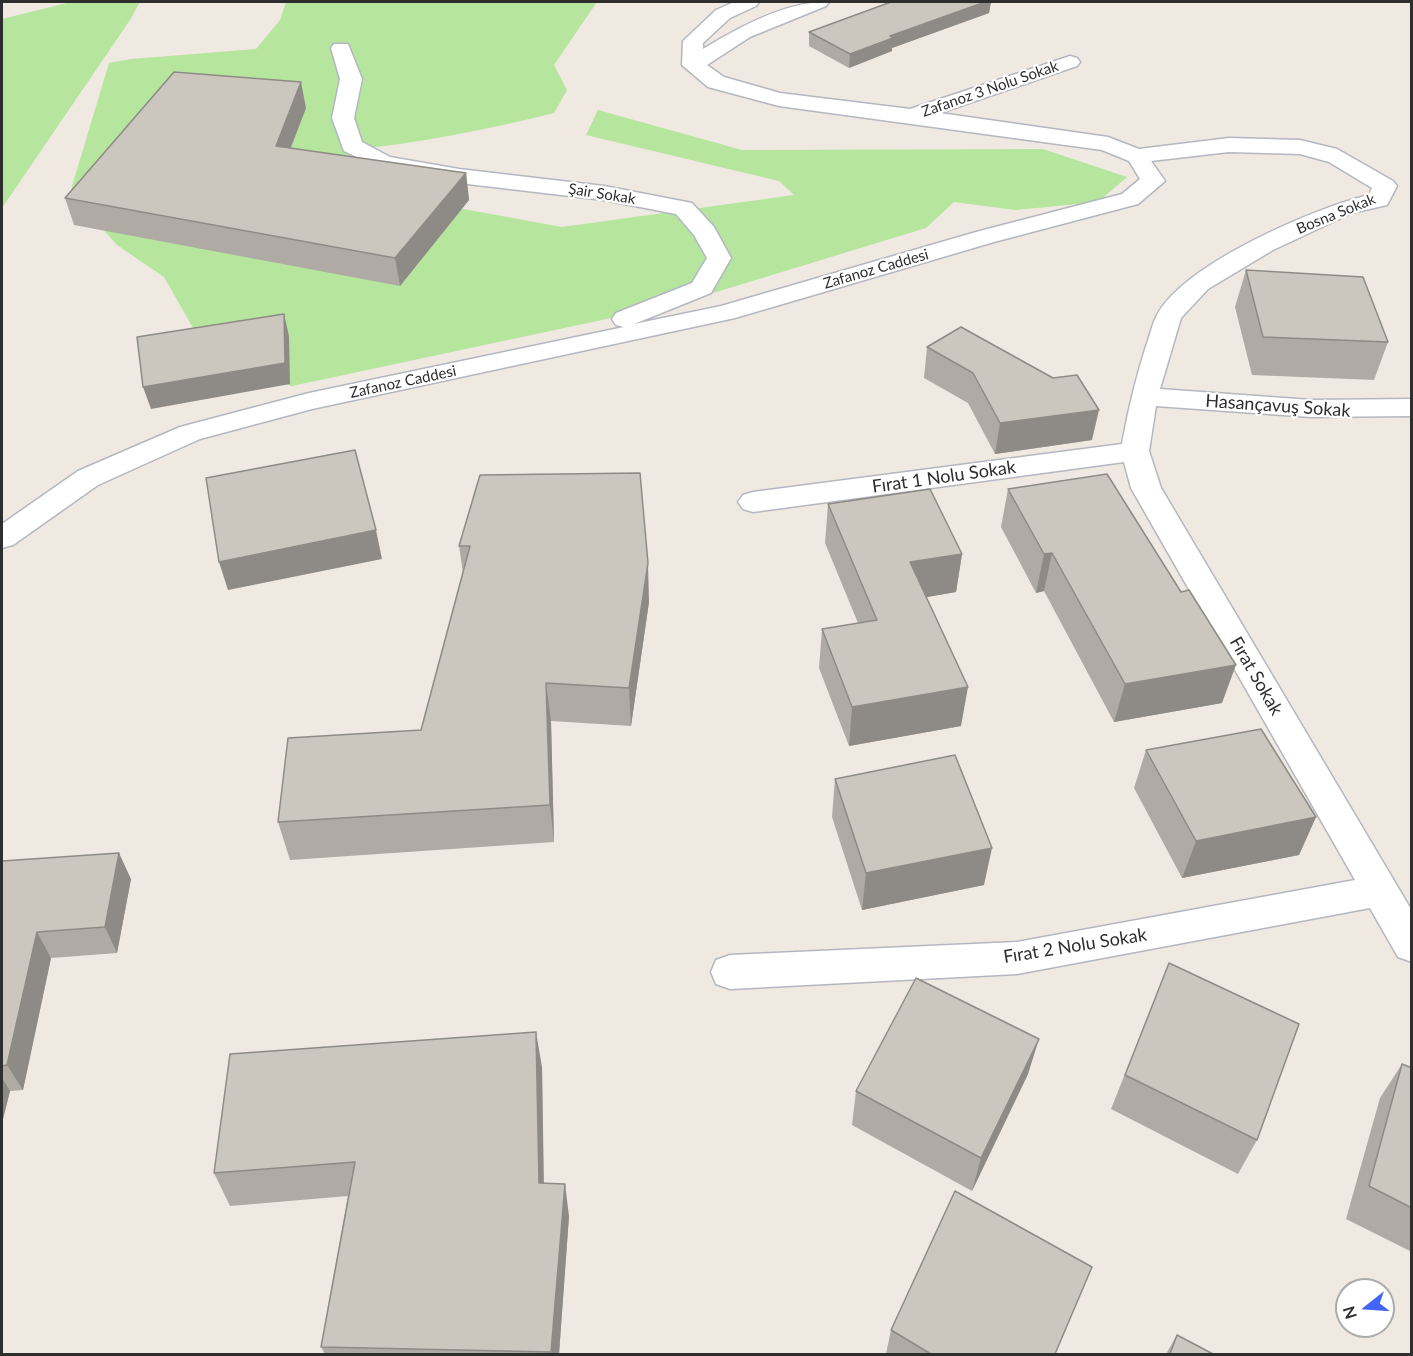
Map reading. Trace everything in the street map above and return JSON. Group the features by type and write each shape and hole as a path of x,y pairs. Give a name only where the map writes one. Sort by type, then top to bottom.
{"street":[{"path":"693,64 693,41 723,14 749,2"},
{"path":"693,64 743,33 819,2"},
{"name":"Şair Sokak","path":"341,48 351,79 343,118 352,146 384,163 459,176 604,192 684,208 705,232 720,258 702,288 537,354"},
{"name":"Zafanoz 3 Nolu Sokak","path":"911,115 1070,62"},
{"path":"693,64 716,82 779,99 1044,132 1108,144 1137,156"},
{"name":"Bosna Sokak","path":"1137,156 1187,148 1273,145 1321,151 1385,186 1379,200 1334,212 1264,245 1198,284 1169,316 1144,396"},
{"name":"Zafanoz Caddesi","path":"2,538 88,477 190,433 309,401 726,313 985,237 1130,199 1153,181 1137,156"},
{"path":"1382,192 1412,186"},
{"name":"Hasançavuş Sokak","path":"1144,396 1269,408 1361,411 1412,407"},
{"name":"Fırat Sokak","path":"1144,396 1135,451 1146,488 1412,946"},
{"name":"Fırat 1 Nolu Sokak","path":"753,502 1135,451"},
{"name":"Fırat 2 Nolu Sokak","path":"730,972 1017,958 1380,891"}],"green space":[{"path":"71,2 140,2 2,208 2,19"},
{"path":"286,2 597,2 554,65 567,90 554,113 452,135 350,150 381,194 562,227 794,195 779,181 586,135 598,110 742,150 1043,149 1127,177 1098,202 1016,210 954,202 926,228 677,304 292,386 213,363 164,277 117,245 70,193 109,63 131,59 256,49 280,20"}],"building":[{"path":"891,2 985,2 890,36 893,38 850,54 809,32"},
{"path":"174,72 301,82 276,146 466,173 395,258 65,198"},
{"path":"1246,270 1363,277 1388,342 1263,337"},
{"path":"284,314 285,363 143,387 137,337"},
{"path":"961,327 1053,378 1077,375 1099,410 1000,423 973,373 927,347"},
{"path":"355,450 376,530 219,562 206,478"},
{"path":"640,473 648,563 629,688 546,683 550,805 278,822 288,738 421,730 470,546 459,546 480,475"},
{"path":"1107,474 1181,592 1189,590 1236,665 1125,684 1052,553 1044,554 1008,489"},
{"path":"930,489 962,554 910,562 968,687 852,707 822,629 877,620 828,504"},
{"path":"1261,729 1316,817 1196,841 1146,750"},
{"path":"955,755 992,848 866,873 835,779"},
{"path":"119,853 105,927 37,932 7,1065 2,1066 2,861"},
{"path":"1169,963 1299,1024 1257,1140 1125,1075"},
{"path":"916,978 1039,1039 981,1158 856,1091"},
{"path":"536,1032 539,1183 565,1184 551,1352 321,1347 355,1162 214,1173 230,1054"},
{"path":"1402,1064 1412,1068 1412,1208 1369,1186"},
{"path":"955,1191 1092,1267 1055,1354 931,1354 891,1330"},
{"path":"1177,1335 1213,1354 1170,1354"}]}
